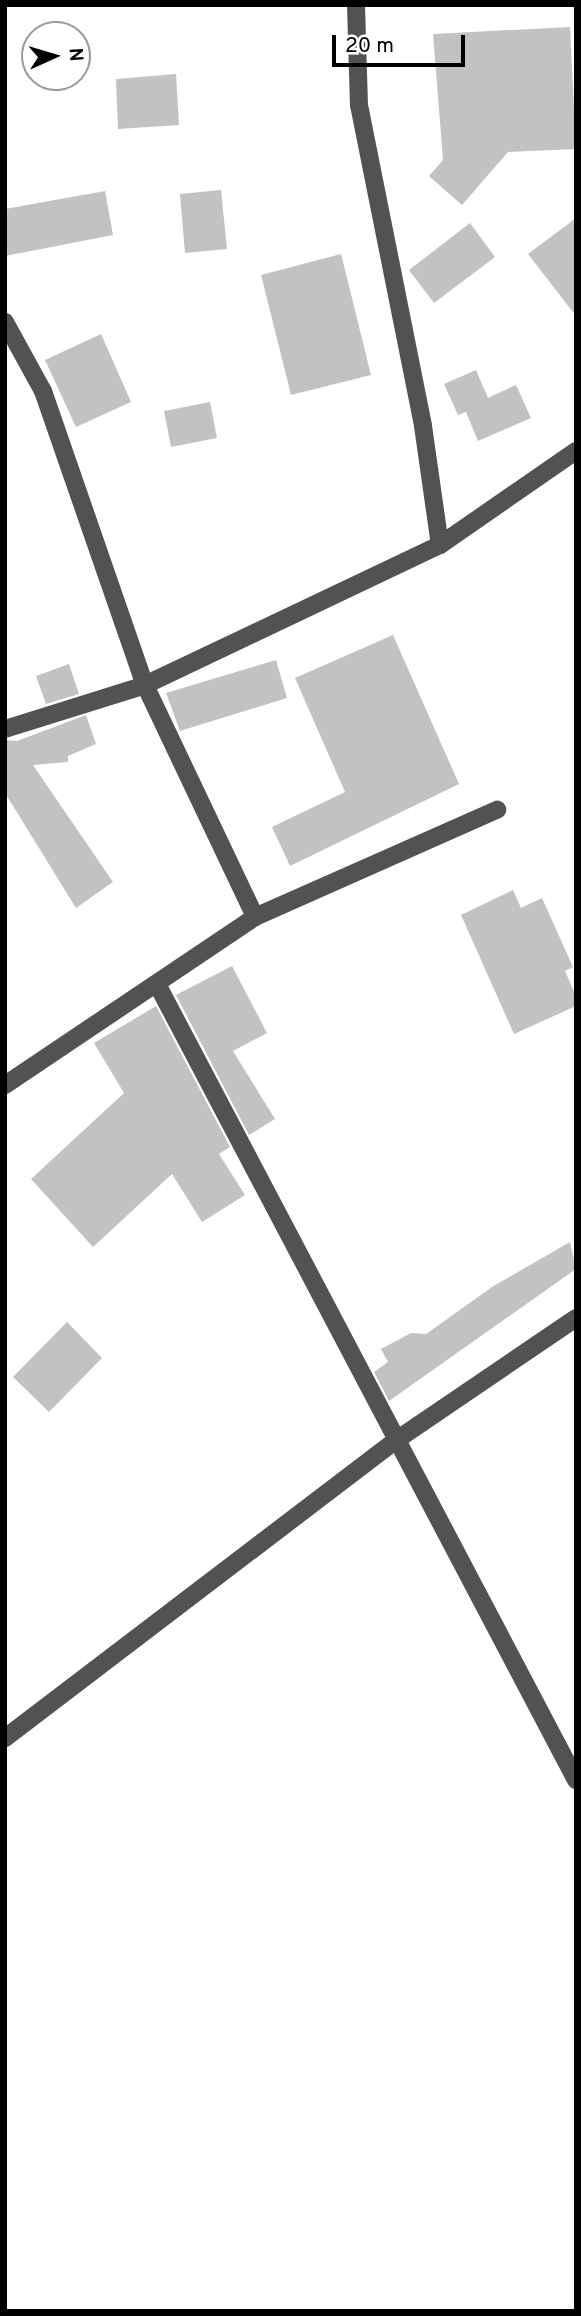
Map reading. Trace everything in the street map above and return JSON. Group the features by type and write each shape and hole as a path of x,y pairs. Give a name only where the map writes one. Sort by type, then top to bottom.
{"street":[{"path":"356,5 359,104 423,426 440,545"},
{"path":"5,322 43,391 145,685 255,918"},
{"path":"5,729 145,685 440,545 576,451"},
{"path":"5,1085 255,918 497,810"},
{"path":"157,984 395,1441 576,1780"},
{"path":"5,1738 395,1441 576,1318"}],"building":[{"path":"570,27 576,149 508,152 462,205 429,176 443,160 433,34"},
{"path":"176,74 179,125 118,129 116,79"},
{"path":"221,190 227,249 185,253 180,194"},
{"path":"105,191 113,235 5,256 5,209"},
{"path":"576,218 576,316 528,254"},
{"path":"470,223 495,257 434,303 409,270"},
{"path":"341,254 371,375 291,395 261,275"},
{"path":"101,334 131,402 76,427 45,360"},
{"path":"476,370 488,398 516,385 531,418 478,441 466,412 458,415 444,384"},
{"path":"210,402 217,438 171,447 164,411"},
{"path":"393,635 459,784 290,866 272,827 345,792 295,678"},
{"path":"276,660 287,698 180,731 166,693"},
{"path":"69,664 79,694 46,704 36,676"},
{"path":"86,715 96,744 68,756 68,762 33,765 113,882 76,908 5,793 5,740 17,741"},
{"path":"513,890 521,908 542,898 573,967 565,971 576,996 576,1006 514,1034 461,915"},
{"path":"232,966 267,1033 233,1051 275,1119 249,1135 176,995"},
{"path":"156,1006 230,1147 219,1154 245,1195 202,1222 172,1174 93,1247 31,1179 124,1093 94,1043"},
{"path":"570,1242 576,1269 389,1401 374,1372 388,1362 381,1349 411,1333 426,1334 492,1287"},
{"path":"67,1322 102,1358 49,1412 13,1377"}]}
